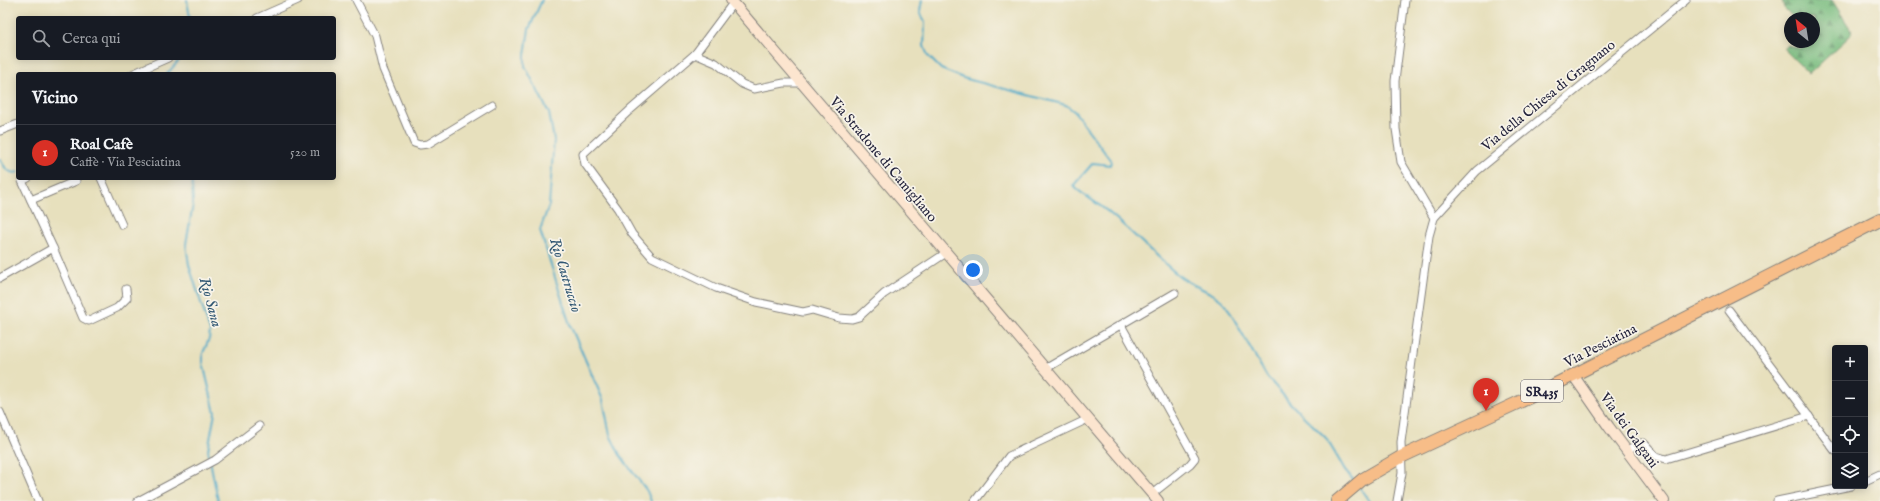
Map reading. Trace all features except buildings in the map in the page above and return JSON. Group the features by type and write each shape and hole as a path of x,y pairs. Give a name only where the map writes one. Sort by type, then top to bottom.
{"main road":[{"name":"Via Pesciatina","path":"1336,501 1375,471 1401,457 1467,428 1880,220"}],"street":[{"path":"262,16 298,0"},
{"path":"356,0 375,36 383,69 414,143 420,145 428,144 492,105"},
{"path":"1397,501 1402,473 1401,442 1426,255 1434,218 1401,162 1396,129 1395,80 1404,0"},
{"name":"Via della Chiesa di Gragnano","path":"1434,218 1477,170 1686,0"},
{"name":"Via Stradone di Camigliano","path":"946,253 884,294 859,317 852,319 839,318 812,310 803,312 756,302 716,288 652,257 632,234 618,209 585,164 583,154 629,111 695,54 732,2 1155,498 1195,458 1121,325"},
{"path":"695,54 716,63 742,84 754,89 784,83 802,83"},
{"path":"136,72 164,60"},
{"path":"0,132 16,125"},
{"path":"24,180 22,181 30,200 53,248 83,318 89,321 117,308 127,298 126,289"},
{"path":"102,180 122,225"},
{"path":"30,200 76,181"},
{"path":"0,278 53,248"},
{"path":"1044,369 1175,293"},
{"path":"1729,310 1832,447"},
{"name":"Via dei Galgani","path":"1574,375 1626,451 1664,501"},
{"path":"0,412 38,501"},
{"path":"1626,451 1639,443 1644,443 1656,456 1666,459 1809,416"},
{"path":"975,501 1009,456 1088,419"},
{"path":"138,501 215,460 259,426"},
{"path":"1868,480 1880,474"},
{"path":"1780,501 1837,489"}],"green space":[{"path":"1782,0 1832,0 1853,33 1809,74 1783,48 1820,48 1820,12 1788,12 1784,8"}],"waterway":[{"path":"187,0 190,16"},
{"name":"Rio Castruccio","path":"542,0 529,29 525,55 525,66 549,113 554,140 549,205 540,230 570,325 603,400 610,435 620,455 647,491 651,501"},
{"path":"922,0 920,11 925,23 924,46 928,56 941,69 963,78 1066,105 1075,112 1111,161 1110,165 1093,163 1073,186 1117,219 1182,278 1211,293 1226,305 1267,377 1292,405 1326,438 1345,470 1355,482"},
{"path":"169,72 179,60"},
{"name":"Rio Sana","path":"0,159 9,171 16,173"},
{"name":"Rio Sana","path":"192,180 193,204 186,244 189,265 210,331 209,339 203,353 203,363 215,413 208,450 218,501"},
{"path":"1360,488 1369,501"}],"place":[{"name":"Roal Cafè","path":"1486,411"}]}
